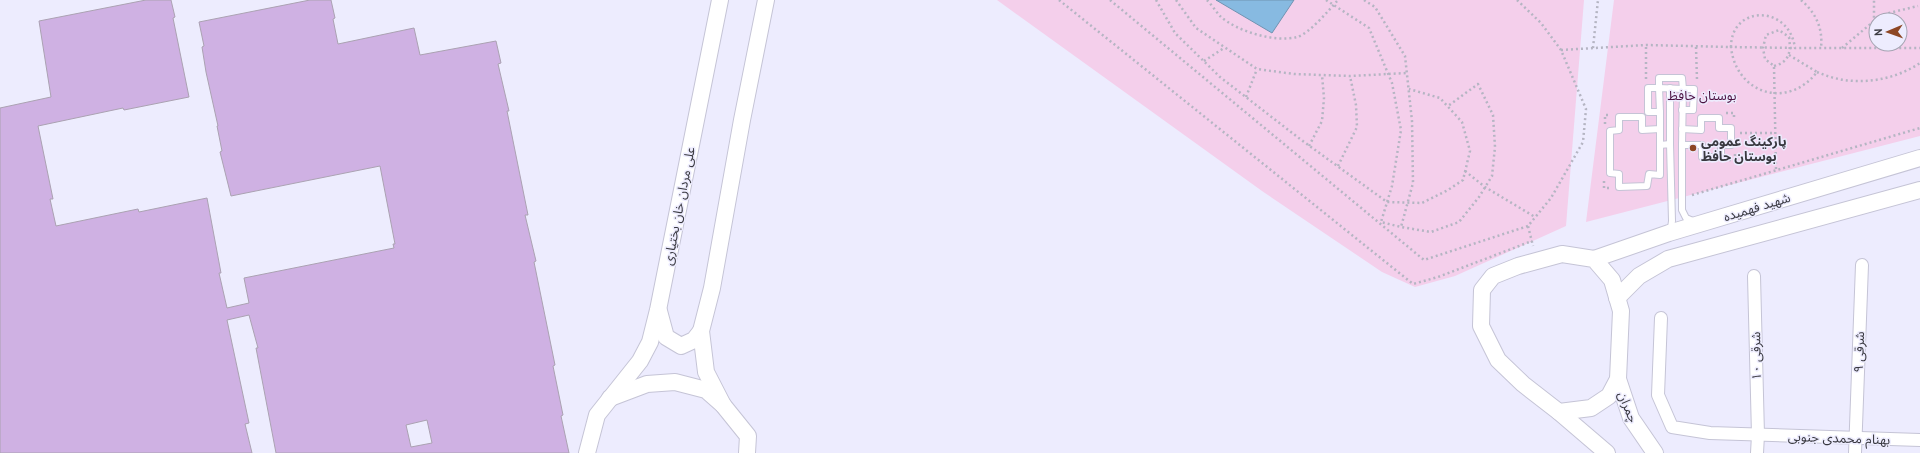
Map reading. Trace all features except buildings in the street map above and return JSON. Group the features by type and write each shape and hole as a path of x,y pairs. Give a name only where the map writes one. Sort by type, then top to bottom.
{"main road":[{"name":"علی مردان خان بختیاری","path":"587,453 597,415 609,398 640,361 650,342 658,310 720,0"},
{"path":"723,405 706,372 701,331 712,288 742,120 766,0"},
{"name":"شهید فهمیده","path":"1594,259 1700,223 1920,158"},
{"name":"شهید فهمیده","path":"1617,298 1639,276 1668,259 1920,190"},
{"path":"1559,412 1590,408 1609,396 1618,379 1621,311 1612,280 1594,259 1562,254 1493,276 1482,290 1481,326 1498,360 1523,384 1559,412 1607,453"},
{"path":"658,310 666,337 681,346 694,340 701,331"},
{"name":"چمران","path":"1618,379 1630,418 1655,453"},
{"path":"609,398 647,384 676,382 706,390 723,405 748,436 747,453"}],"street":[{"name":"۹ شرقی","path":"1855,453 1862,265"},
{"name":"۱۰ شرقی","path":"1754,276 1758,435 1757,453"},
{"name":"بهنام محمدی جنوبی","path":"1661,318 1658,395 1672,427 1710,433 1920,440"},
{"path":"1747,453 1758,435"}],"lane":[{"path":"1660,129 1642,130 1642,117 1619,117 1619,130 1610,131 1610,173 1619,174 1619,187 1647,186 1649,174 1660,175 1660,145 1660,129 1660,112 1659,78 1682,78 1682,210 1686,218 1700,223"},
{"path":"1660,112 1648,112 1648,88 1694,89 1694,110 1682,110"},
{"path":"1663,235 1671,228 1672,221 1670,88"},
{"path":"1682,129 1701,130 1701,118 1718,118 1719,128 1731,128 1731,145 1721,145 1721,157 1702,157 1702,145 1682,146"},
{"path":"1660,145 1670,144"}],"path":[{"path":"1059,0 1413,284 1438,277 1532,241"},
{"path":"1110,0 1424,260 1528,226 1551,198 1583,142 1586,109 1561,50 1541,23 1517,0"},
{"path":"1156,0 1175,33 1204,61 1246,97 1309,146 1387,202 1422,203 1448,190 1463,180 1470,151 1462,122 1448,106 1440,98 1409,90"},
{"path":"1176,0 1196,28 1257,70 1294,74 1350,76 1407,73"},
{"path":"1207,0 1222,17 1248,32 1278,38 1298,37 1321,20 1338,0"},
{"path":"1326,0 1369,28 1392,83 1401,130 1392,186 1382,222 1431,232 1459,222 1492,176 1494,147 1493,115 1478,84 1448,106"},
{"path":"1364,0 1375,7 1405,56 1412,121 1413,183 1401,227"},
{"path":"1593,48 1598,0"},
{"path":"1801,0 1817,19 1821,33 1821,48"},
{"path":"1874,0 1874,12"},
{"path":"1893,12 1918,6"},
{"path":"1795,48 1791,34 1786,25 1775,17 1763,16 1756,16 1743,21 1734,32 1731,47 1736,66 1746,81 1757,88 1775,94 1794,91 1807,82 1817,72"},
{"path":"1842,48 1868,26"},
{"path":"1779,30 1789,37 1790,48 1786,61 1774,66 1764,57 1763,48 1766,35 1779,30"},
{"path":"1561,50 1646,45 1763,48 1920,48"},
{"path":"1204,61 1224,48"},
{"path":"1789,55 1817,72 1841,80 1866,82 1892,76 1920,63"},
{"path":"1774,66 1776,170"},
{"path":"1246,97 1257,70"},
{"path":"1309,146 1322,121 1324,98 1322,75"},
{"path":"1338,166 1357,127 1356,105 1350,76"},
{"path":"1687,196 1920,128"},
{"path":"1734,133 1775,133"},
{"path":"1465,171 1485,187 1536,217"},
{"path":"1528,226 1537,261"}],"green space":[{"path":"997,0 1584,0 1566,226 1455,276 1415,287 1382,272 1262,191"},
{"name":"بوستان حافظ","path":"1614,0 1920,0 1920,136 1586,222"}],"water":[{"path":"1216,0 1294,0 1272,33"}],"place":[{"name":"پارکینگ عمومی بوستان حافظ","path":"1693,148"}]}
